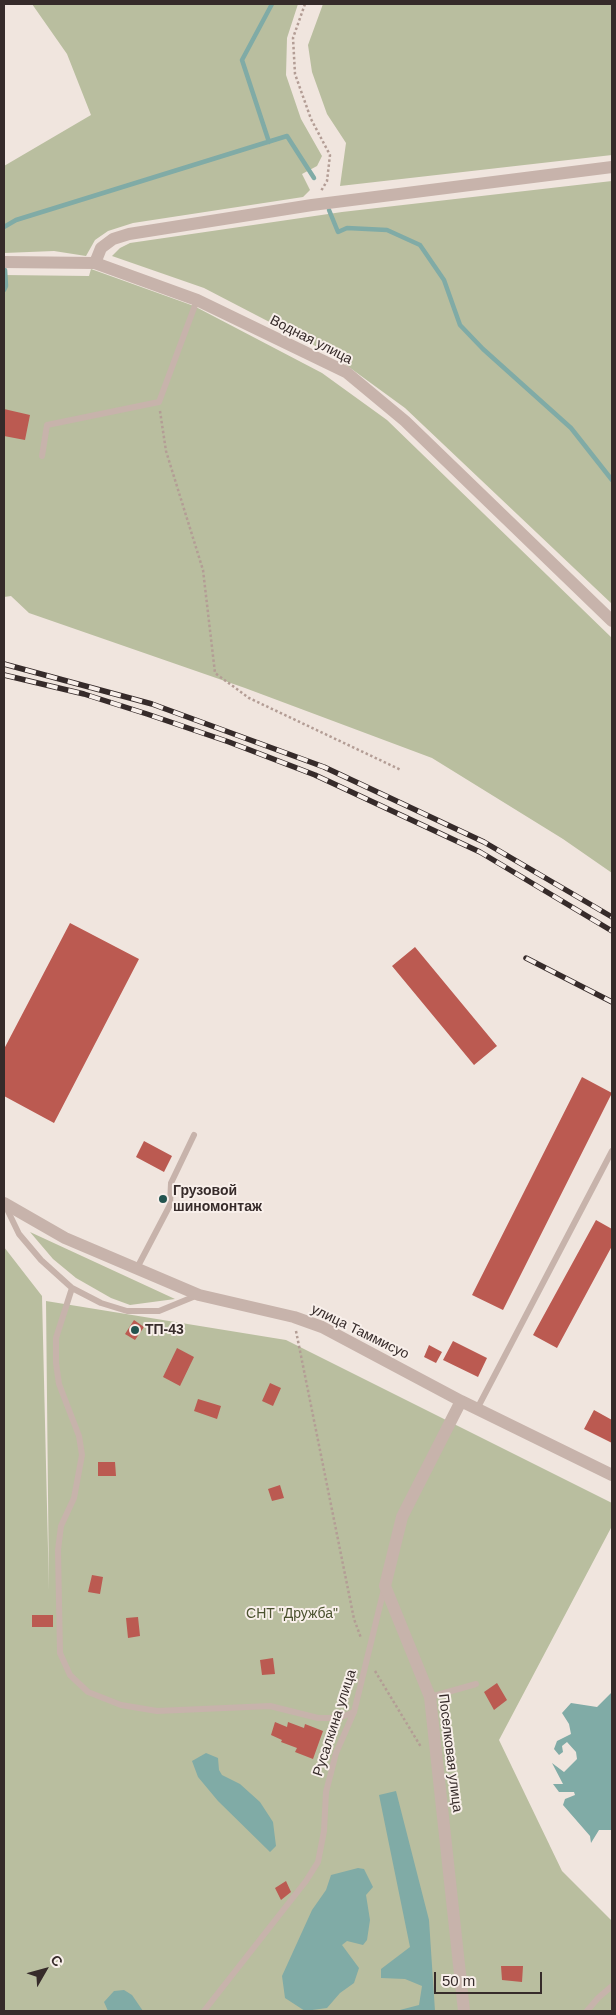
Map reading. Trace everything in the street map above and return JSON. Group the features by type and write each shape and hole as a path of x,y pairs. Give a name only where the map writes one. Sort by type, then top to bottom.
{"street":[{"path":"95,263 101,248 113,239 129,234 312,205 612,167"},
{"name":"Водная улица","path":"4,262 95,263 197,300 346,372 405,421 612,621"},
{"name":"улица Таммисуо","path":"4,1203 65,1238 200,1295 294,1317 322,1327 461,1401 612,1475"},
{"path":"385,1586 402,1517 461,1401"},
{"name":"Поселковая улица","path":"385,1586 430,1696 464,2011"}],"lane":[{"path":"42,456 47,425 159,402 197,300"},
{"path":"138,1268 170,1205 171,1183 194,1135"},
{"path":"477,1409 612,1151"},
{"path":"4,1203 14,1226 27,1245 72,1288 117,1309 144,1312 171,1307 200,1295"},
{"path":"72,1288 56,1338 56,1363 59,1384 79,1436 82,1455 74,1498 61,1526 58,1550 60,1653 70,1675 88,1692 121,1705 157,1711 270,1706 318,1718 339,1718 354,1712"},
{"name":"Русалкина улица","path":"204,2011 306,1881 318,1862 324,1830 326,1792 336,1753 354,1712 385,1586"},
{"path":"430,1696 476,1684"},
{"path":"587,2011 612,1986"}],"path":[{"path":"305,4 292,38 296,74 311,119 330,155 327,181 312,205"},
{"path":"159,402 166,451 203,570 215,672 249,698 401,770"},
{"path":"294,1317 354,1619 368,1660 424,1750"}],"green space":[{"path":"32,4 298,4 287,38 286,75 301,119 322,156 317,166 302,174 310,190 303,197 133,223 108,231 95,240 86,256 54,251 4,253 4,166 91,115 67,54"},
{"path":"323,4 612,4 612,155 340,186 346,143 327,114 312,72 308,45"},
{"path":"612,181 612,604 405,408 331,354 204,288 112,256 120,248 130,243 342,212"},
{"path":"91,269 194,306 322,373 387,420 612,638 612,873 563,839 432,758 245,688 29,613 11,596 4,597 4,275 89,276"},
{"path":"30,1232 175,1299 130,1305 111,1298 76,1278 53,1259"},
{"name":"СНТ \"Дружба\"","path":"4,1247 42,1296 49,1591 46,1301 286,1340 612,1503 612,1526 499,1740 562,1871 612,1921 612,2011 4,2011"}],"water":[{"path":"612,1692 612,1830 599,1830 591,1843 590,1836 563,1805 565,1799 575,1795 574,1792 559,1792 553,1784 563,1784 552,1763 564,1772 577,1759 576,1752 567,1742 562,1746 563,1752 559,1755 554,1749 557,1741 571,1734 569,1724 562,1713 571,1703 597,1707"},
{"path":"206,1753 218,1758 219,1770 222,1775 240,1784 260,1802 273,1822 276,1846 270,1852 218,1801 198,1777 192,1761"},
{"path":"396,1791 429,1920 435,2011 396,2011 419,2005 422,1986 405,1979 381,1978 381,1969 410,1947 379,1795"},
{"path":"358,1868 364,1869 373,1887 366,1895 370,1920 367,1940 363,1945 347,1941 342,1945 359,1968 354,1983 340,1993 327,2008 305,2011 285,1998 282,1976 312,1910 326,1890 331,1875"},
{"path":"124,1990 132,1995 143,2011 108,2011 104,2002 114,1991"}],"building":[{"path":"4,409 30,415 25,440 4,436"},
{"path":"70,923 139,959 54,1123 4,1096 4,1049"},
{"path":"415,947 497,1046 474,1065 392,966"},
{"path":"582,1077 612,1093 503,1310 472,1295"},
{"path":"144,1141 172,1156 164,1172 136,1157"},
{"path":"596,1220 612,1229 612,1246 557,1348 533,1335"},
{"name":"ТП-43","path":"134,1320 144,1327 135,1340 125,1334"},
{"path":"453,1341 487,1358 478,1377 443,1360"},
{"path":"429,1345 442,1352 436,1363 424,1357"},
{"path":"177,1348 194,1357 180,1386 163,1377"},
{"path":"270,1383 281,1388 273,1406 262,1401"},
{"path":"198,1399 221,1406 217,1419 194,1411"},
{"path":"594,1410 612,1420 612,1443 584,1429"},
{"path":"98,1462 115,1462 116,1476 98,1476"},
{"path":"280,1485 284,1498 272,1501 268,1489"},
{"path":"92,1575 103,1577 100,1594 88,1592"},
{"path":"32,1615 53,1615 53,1627 32,1627"},
{"path":"138,1617 140,1636 128,1638 126,1618"},
{"path":"273,1658 275,1674 262,1675 260,1660"},
{"path":"497,1683 507,1700 494,1710 484,1692"},
{"path":"275,1722 287,1727 288,1722 304,1728 305,1724 323,1731 313,1759 295,1752 297,1748 281,1742 282,1740 271,1735"},
{"path":"286,1881 291,1892 281,1900 275,1888"},
{"path":"501,1966 523,1966 522,1982 502,1980"}],"waterway":[{"path":"269,142 242,60 272,4"},
{"path":"4,227 16,220 287,136 314,178"},
{"path":"329,210 338,232 347,228 387,230 420,245 444,280 460,325 483,349 571,428 612,480"},
{"path":"4,290 6,286 5,270"}],"railway":[{"path":"4,664 152,704 324,767 484,842 612,917"},
{"path":"4,675 84,694 147,714 229,742 315,775 480,852 612,931"},
{"path":"526,958 612,1002"}],"place":[{"name":"Грузовой шиномонтаж","path":"163,1199"},
{"name":"ТП-43","path":"135,1330"}]}
